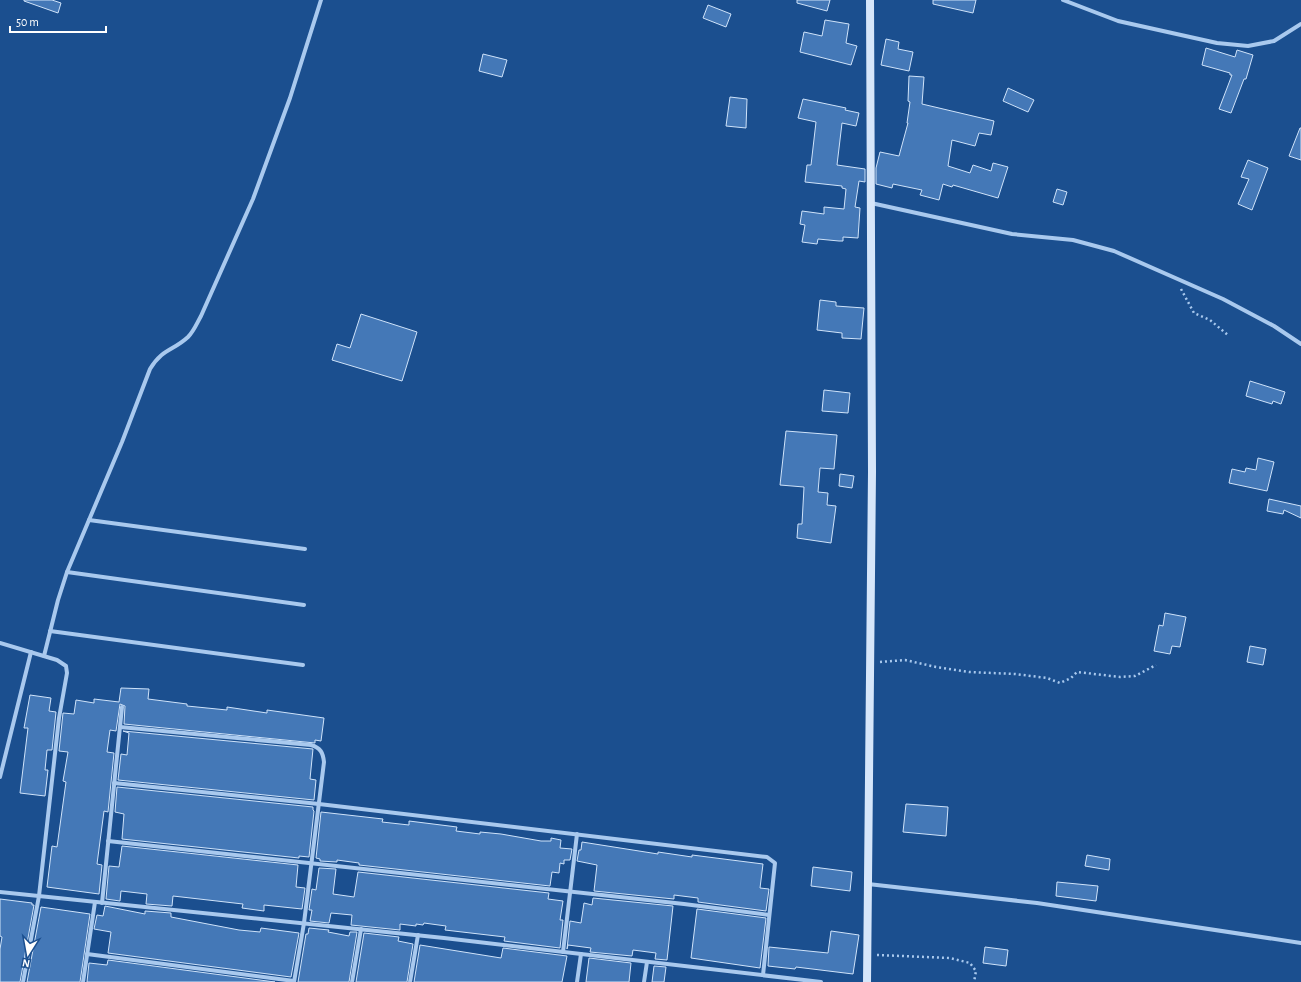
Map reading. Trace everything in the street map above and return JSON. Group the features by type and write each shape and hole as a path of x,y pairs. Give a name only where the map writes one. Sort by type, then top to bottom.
{"main road":[{"path":"867,982 872,472 870,0"}],"street":[{"path":"44,656 67,572 122,442 150,369 156,359 166,350 186,338 192,332 201,316 253,199 290,98 321,0"},
{"path":"1063,0 1118,22 1218,43 1248,46 1274,41 1301,24"},
{"path":"870,203 1012,234 1073,240 1114,251 1168,273 1274,326 1301,344"},
{"path":"90,520 305,549"},
{"path":"67,572 304,605"},
{"path":"50,631 303,665"},
{"path":"0,643 44,656 63,663 66,666 39,896 23,982"},
{"path":"0,777 31,652"},
{"path":"102,903 122,706"},
{"path":"88,954 294,982 304,923 324,762 323,756 318,747 120,727"},
{"path":"114,783 319,804 767,857 775,863 763,975"},
{"path":"563,952 577,834"},
{"path":"108,841 684,904 769,915"},
{"path":"868,884 1037,903 1301,943"},
{"path":"0,892 418,935 821,982"},
{"path":"83,982 96,902"},
{"path":"352,982 361,929"},
{"path":"410,982 418,935"},
{"path":"578,982 581,954"},
{"path":"644,982 647,962"}],"path":[{"path":"1168,273 1182,290 1194,314 1210,320 1229,336"},
{"path":"870,662 905,660 969,672 1015,674 1046,678 1060,683 1071,678 1077,672 1120,677 1135,676 1156,665"},
{"path":"867,955 950,958 970,963 976,971 974,982"}],"building":[{"path":"24,0 52,0 61,3 58,13"},
{"path":"797,0 830,0 827,11 797,3"},
{"path":"933,0 976,0 973,13 933,4"},
{"path":"708,5 731,14 726,27 703,18"},
{"path":"825,20 849,24 846,43 857,46 851,65 800,52 804,32 822,36"},
{"path":"886,39 899,42 898,49 913,52 909,71 881,65"},
{"path":"1206,48 1235,57 1237,50 1253,55 1246,79 1244,79 1231,113 1219,109 1232,75 1230,75 1230,73 1202,65"},
{"path":"483,54 507,60 502,77 479,71"},
{"path":"909,76 924,77 922,104 994,121 991,135 979,133 975,146 952,140 948,166 970,173 973,165 991,171 993,163 1008,167 998,198 953,185 952,187 943,184 939,200 920,195 922,190 893,184 892,188 876,184 876,168 880,152 899,156 908,123 910,102 908,101"},
{"path":"1008,88 1034,100 1028,112 1003,101"},
{"path":"730,97 747,99 746,128 726,126"},
{"path":"803,99 846,108 845,110 859,113 856,126 842,123 837,165 865,169 865,182 859,181 855,207 860,208 858,238 843,237 843,241 818,239 817,244 802,242 805,225 800,224 802,211 824,214 824,207 844,209 846,189 842,188 842,186 805,182 807,165 811,165 816,122 798,118"},
{"path":"1301,128 1301,160 1289,156"},
{"path":"1248,160 1268,168 1252,210 1238,204 1249,179 1241,177"},
{"path":"1057,189 1067,192 1063,205 1053,202"},
{"path":"820,300 836,302 836,306 864,308 861,339 842,338 842,333 817,330"},
{"path":"361,314 417,332 402,381 332,360 337,344 350,348"},
{"path":"1250,381 1285,392 1281,404 1273,401 1272,404 1246,396"},
{"path":"824,390 850,393 848,413 822,411"},
{"path":"786,431 837,435 834,469 820,468 818,492 828,493 827,505 836,506 831,543 797,538 798,524 802,524 804,487 780,485"},
{"path":"1258,458 1274,462 1267,491 1229,483 1232,469 1245,472 1246,468 1256,470"},
{"path":"840,474 854,476 852,488 839,486"},
{"path":"1269,499 1301,506 1301,518 1284,510 1283,514 1267,511"},
{"path":"1165,613 1186,617 1180,647 1172,646 1170,654 1154,651 1159,625 1163,626"},
{"path":"1250,646 1266,649 1263,665 1247,662"},
{"path":"121,688 149,689 148,699 187,704 187,706 227,710 227,707 267,713 267,710 324,718 321,741 315,740 315,743 124,724 125,706 120,704 116,731 110,730 107,752 114,753 108,812 104,811 97,864 102,865 99,894 47,887 52,846 57,847 66,782 63,781 68,752 59,751 63,713 74,714 76,700 94,703 94,699 119,702"},
{"path":"30,695 51,698 49,711 56,712 52,750 47,750 45,770 48,770 45,796 20,793 28,728 24,728"},
{"path":"123,731 313,749 310,779 316,780 314,800 118,780 121,754 127,755 129,733"},
{"path":"117,787 313,807 314,811 309,857 299,856 299,858 122,839 124,814 115,812"},
{"path":"906,804 948,807 946,836 903,832"},
{"path":"321,812 383,819 382,822 409,825 409,821 457,827 456,831 480,834 480,832 501,834 541,841 551,841 551,838 561,840 560,848 572,849 570,860 564,860 564,864 560,863 559,873 552,872 550,886 359,865 359,863 337,860 337,862 320,861 320,859 316,858"},
{"path":"582,842 658,854 658,852 692,857 692,855 763,864 760,888 769,889 766,911 698,902 698,898 674,895 674,899 594,891 597,865 577,861"},
{"path":"122,846 298,865 296,887 305,888 302,909 264,905 264,911 242,908 243,904 173,896 172,906 146,904 147,894 121,891 120,901 106,899 109,866 119,867"},
{"path":"1087,855 1110,859 1109,870 1085,866"},
{"path":"813,867 852,872 850,891 811,886"},
{"path":"319,868 336,869 333,894 354,897 358,872 549,893 548,899 563,901 560,920 563,920 560,948 504,941 505,937 445,930 446,926 424,923 423,925 416,924 416,926 400,924 400,930 351,925 352,915 331,913 329,923 310,921 312,910 309,910 312,889 316,890"},
{"path":"1057,882 1098,886 1096,901 1056,896"},
{"path":"593,898 673,906 667,960 655,959 656,953 633,950 632,956 590,952 591,948 568,945 567,949 570,921 581,923 584,903 592,905"},
{"path":"0,899 32,903 32,905 34,905 20,982 0,982 0,949 2,937 0,936"},
{"path":"105,906 145,914 145,911 171,913 171,917 239,930 260,932 261,928 299,933 291,977 108,953 111,932 94,929 97,915 103,916"},
{"path":"41,907 90,914 80,982 27,982"},
{"path":"697,909 766,918 760,968 691,958"},
{"path":"309,928 329,930 328,932 349,936 350,932 357,932 349,982 298,982 306,934 308,934"},
{"path":"831,931 859,935 853,974 796,967 795,969 768,966 769,947 828,953"},
{"path":"364,933 399,937 398,941 413,944 407,982 356,982"},
{"path":"420,945 501,958 503,948 567,956 562,982 414,982"},
{"path":"985,947 1008,950 1006,966 983,963"},
{"path":"589,958 631,963 629,982 586,982"},
{"path":"108,960 275,982 87,982 89,963 107,965"},
{"path":"654,966 666,967 664,982 652,982"}]}
